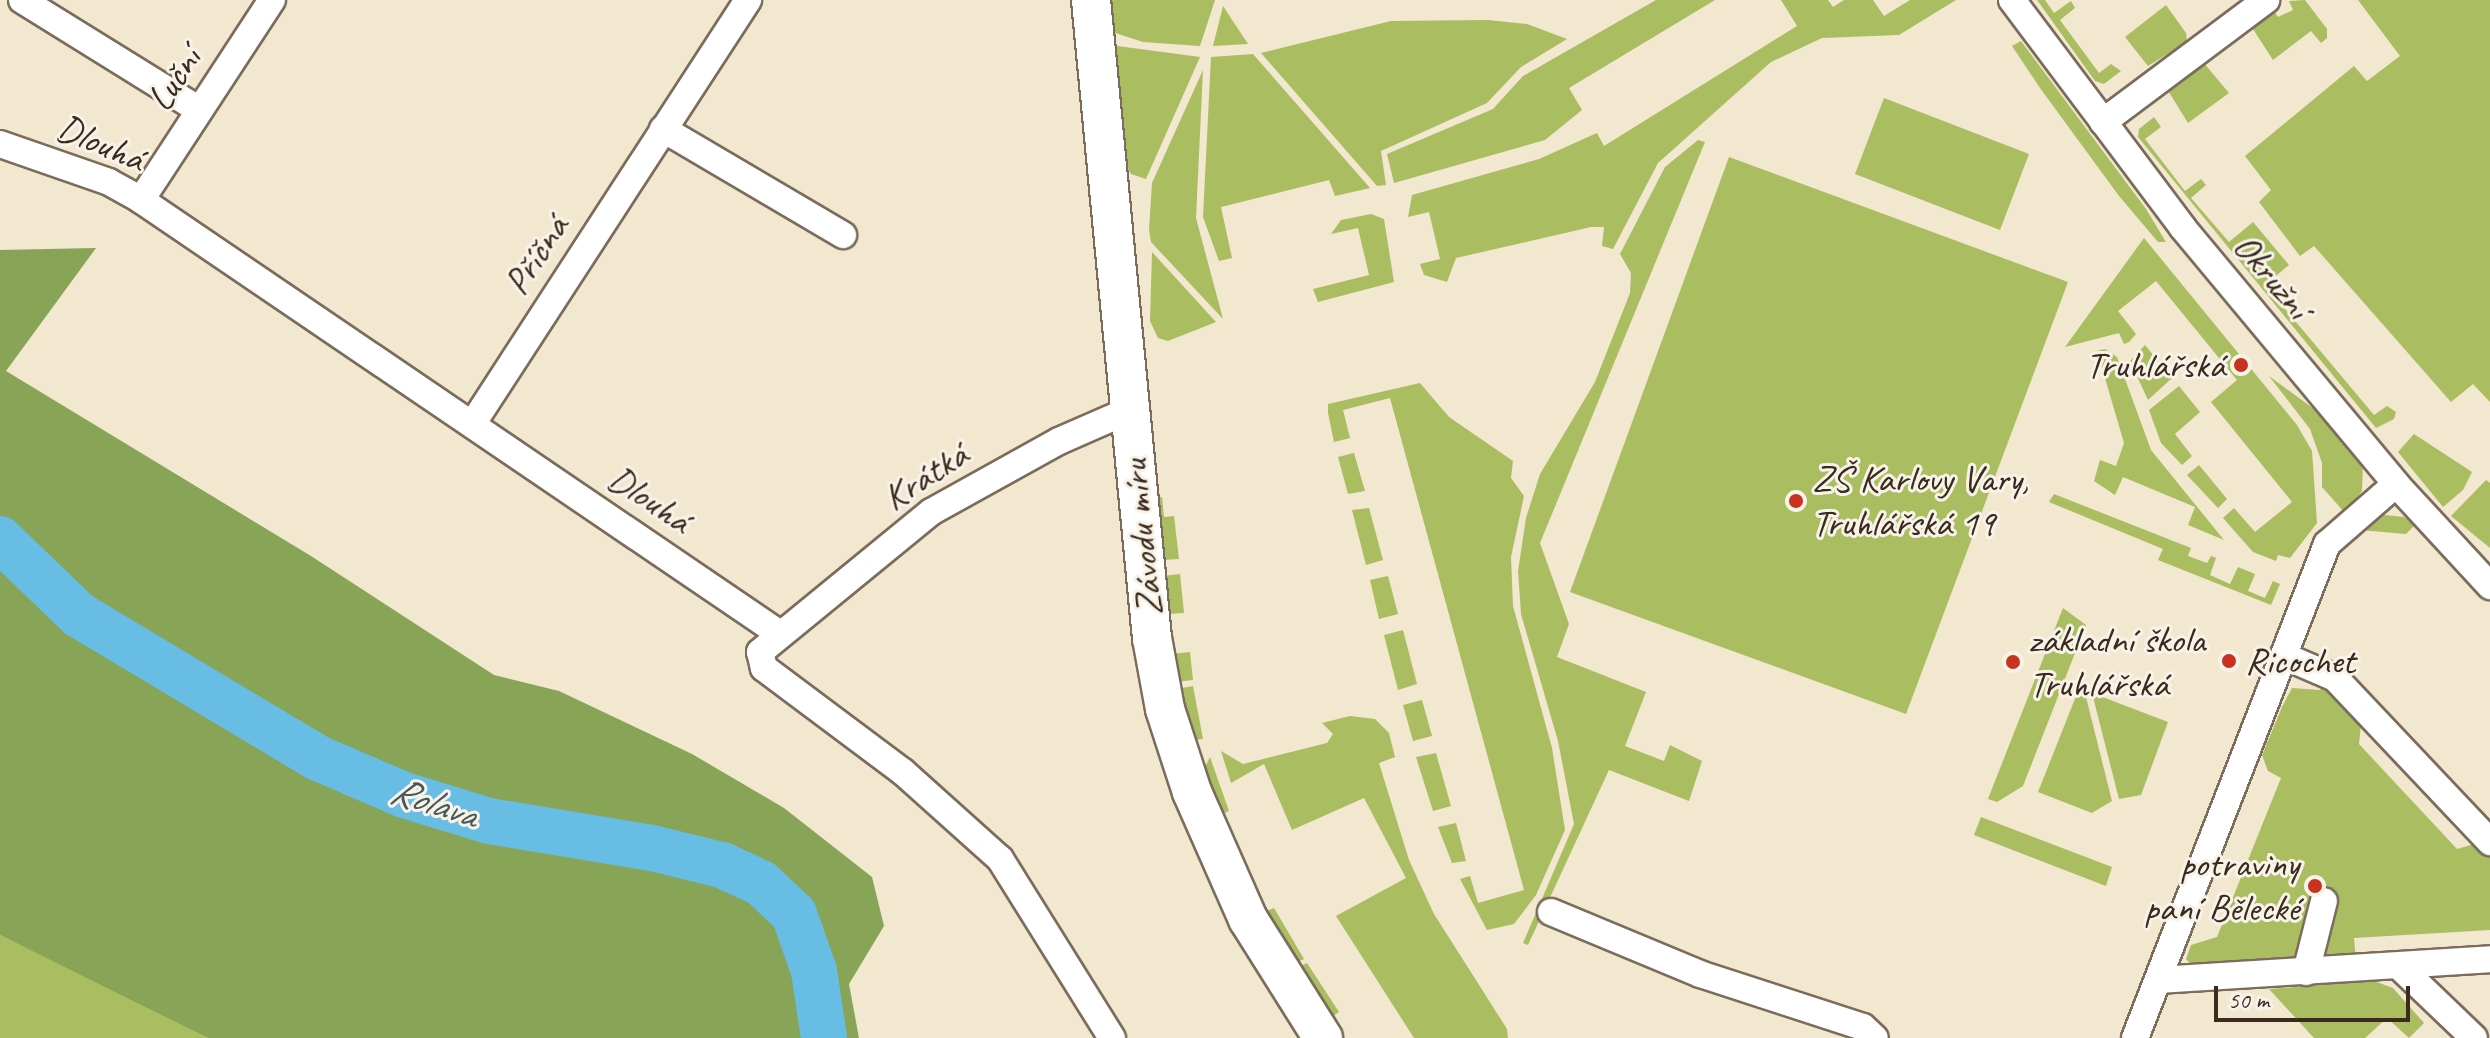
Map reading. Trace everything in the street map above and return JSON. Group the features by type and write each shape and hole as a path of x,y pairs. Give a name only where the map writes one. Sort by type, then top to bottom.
{"main road":[{"name":"Závodu míru","path":"1091,0 1152,638 1173,737 1248,919 1323,1038"}],"street":[{"path":"22,0 198,109"},
{"name":"Luční","path":"141,200 272,0"},
{"name":"Příčná","path":"473,423 748,0"},
{"name":"Okružní","path":"2012,0 2183,228 2396,484 2490,586"},
{"path":"2103,122 2266,0"},
{"path":"663,129 843,235"},
{"name":"Dlouhá","path":"0,144 109,182 141,200 780,634"},
{"name":"Krátká","path":"780,634 931,512 1059,441 1130,410"},
{"path":"2135,1038 2327,544 2396,484"},
{"path":"780,634 760,652 764,668 903,772 1000,859 1112,1038"},
{"path":"2284,656 2335,678 2490,842"},
{"path":"2306,972 2324,901"},
{"path":"1551,912 1700,974 1863,1027 1875,1038"},
{"path":"2159,980 2401,968 2490,959"},
{"path":"2401,968 2474,1038"}],"green space":[{"path":"1104,0 1215,0 1200,46 1143,42 1106,30"},
{"path":"1656,0 1715,0 1569,88 1582,110 1545,140 1394,183 1387,154 1493,109 1523,76"},
{"path":"1781,0 1828,0 1833,7 1844,0 1873,0 1884,16 1910,0 1956,0 1899,35 1822,38 1771,62 1658,163 1613,249 1602,246 1604,227 1591,227 1456,258 1447,282 1424,275 1420,264 1440,259 1429,212 1408,217 1412,195 1539,159 1597,133 1604,146 1797,26"},
{"path":"2037,0 2045,0 2054,13 2071,1 2075,8 2060,20 2099,73 2111,64 2121,71 2104,84 2095,81"},
{"path":"2305,0 2327,29 2327,38 2321,43 2311,31 2273,60 2251,26 2273,9 2278,17 2293,10 2289,1"},
{"path":"2358,0 2490,0 2490,402 2473,384 2451,402 2314,246 2300,256 2259,202 2271,190 2245,156 2354,66 2367,81 2400,56"},
{"path":"2166,5 2186,33 2187,42 2148,66 2125,37"},
{"path":"1223,6 1248,44 1213,46"},
{"path":"1488,20 1527,24 1567,39 1521,67 1487,103 1381,151 1386,185 1377,186 1261,53 1391,21"},
{"path":"2021,41 2146,209 2166,242 2158,242 2119,196 2040,88 2012,46"},
{"path":"1110,45 1200,57 1146,179 1131,174 1119,151"},
{"path":"1253,54 1370,188 1335,196 1329,180 1221,207 1232,258 1219,261 1203,217 1211,57"},
{"path":"2203,62 2229,93 2188,123 2167,89"},
{"path":"1203,70 1196,218 1223,319 1151,242 1149,230 1152,183"},
{"path":"1884,98 2029,154 2000,230 1855,174"},
{"path":"2154,117 2161,127 2145,139 2185,191 2201,179 2206,185 2191,198 2229,242 2253,222 2289,265 2265,285 2374,415 2387,406 2396,412 2394,419 2376,428 2138,137 2139,129"},
{"path":"1698,140 1705,142 1540,543 1569,624 1557,657 1646,692 1625,746 1664,761 1670,745 1702,761 1689,801 1609,770 1528,945 1523,943 1574,824 1558,741 1521,614 1518,571 1526,518 1540,474 1595,382 1630,293 1631,273 1620,254 1665,167"},
{"path":"1729,157 2068,282 1906,714 1570,592"},
{"path":"1371,214 1384,219 1394,282 1318,302 1313,289 1369,275 1358,228 1331,234 1341,220"},
{"path":"2144,238 2297,425 2312,451 2317,523 2290,558 2278,555 2276,561 2253,552 2223,518 2234,508 2255,532 2292,502 2211,402 2237,380 2156,281 2118,311 2136,334 2129,342 2124,344 2119,333 2065,347"},
{"path":"96,248 6,371 311,556 494,675 559,691 692,754 784,808 872,877 884,926 849,984 859,1038 208,1038 0,935 0,250"},
{"path":"1152,252 1216,322 1168,341 1158,338 1150,321"},
{"path":"2145,345 2172,378 2148,400 2130,361"},
{"path":"2105,349 2117,357 2151,450 2224,540 2188,525 2195,507 2123,477 2115,495 2094,481 2100,460 2116,466 2124,443 2097,351"},
{"path":"2269,376 2329,420 2363,463 2362,491 2345,513 2322,487 2322,463 2310,429"},
{"path":"1420,383 1449,417 1513,461 1511,478 1524,496 1511,557 1513,606 1552,748 1565,830 1536,895 1514,924 1487,930 1460,879 1470,876 1478,903 1524,890 1390,398 1343,410 1350,438 1334,442 1328,413 1328,404"},
{"path":"2179,386 2200,412 2175,434 2192,456 2182,465 2161,443 2149,410"},
{"path":"2414,434 2472,472 2463,490 2443,507 2398,452"},
{"path":"1354,453 1365,491 1348,494 1338,457"},
{"path":"2199,465 2227,499 2218,508 2187,475"},
{"path":"2486,480 2490,483 2490,548 2451,516"},
{"path":"2054,494 2191,548 2188,556 2207,563 2211,556 2216,558 2210,575 2230,584 2238,567 2255,574 2248,591 2265,598 2273,581 2280,584 2271,605 2158,560 2163,549 2049,502"},
{"path":"1162,497 1164,517 1174,516 1179,559 1163,560 1156,498"},
{"path":"1369,508 1383,560 1366,565 1352,510"},
{"path":"2384,515 2404,517 2415,525 2406,534 2360,530"},
{"path":"1180,574 1184,613 1168,614 1163,576"},
{"path":"1388,576 1398,614 1379,619 1370,580"},
{"path":"2063,608 2086,625 2023,786 1997,802 1988,799"},
{"path":"1403,630 1417,684 1398,690 1384,635"},
{"path":"1190,652 1193,680 1176,682 1172,654"},
{"path":"2082,681 2112,801 2092,813 2038,792"},
{"path":"2324,683 2362,715 2359,744 2457,849 2474,844 2490,853 2490,930 2354,938 2356,960 2195,969 2186,959 2191,945 2217,937 2281,778 2268,771 2262,755 2282,707 2292,688 2320,690"},
{"path":"1193,686 1203,739 1194,740 1177,689"},
{"path":"2092,693 2168,722 2141,795 2119,799"},
{"path":"1422,700 1432,736 1413,741 1403,705"},
{"path":"1350,716 1375,719 1389,733 1395,757 1379,763 1409,860 1434,914 1507,1029 1508,1038 1414,1038 1336,916 1406,878 1364,798 1292,830 1264,764 1231,783 1221,751 1243,764 1327,743 1333,734 1322,723"},
{"path":"1436,753 1451,806 1433,811 1416,757"},
{"path":"1210,757 1229,811 1218,816 1202,773"},
{"path":"1981,817 2112,867 2106,886 1974,835"},
{"path":"1456,823 1466,861 1452,863 1438,827"},
{"path":"1274,908 1304,959 1291,965 1262,913"},
{"path":"0,935 124,995 208,1038 0,1038"},
{"path":"1307,963 1339,1012 1329,1019 1294,969"},
{"path":"2374,981 2393,988 2424,1023 2409,1038 2387,1018 2365,1038 2314,1038 2269,989"}],"waterway":[{"name":"Rolava","path":"0,539 79,615 318,758 404,795 489,821 652,848 722,865 761,883 794,914 814,971 824,1038"}],"place":[{"name":"Truhlářská","path":"2241,365"},
{"name":"ZŠ Karlovy Vary, Truhlářská 19","path":"1796,501"},
{"name":"Ricochet","path":"2229,661"},
{"name":"základní škola Truhlářská","path":"2013,662"},
{"name":"potraviny paní Bělecké","path":"2315,886"}]}
